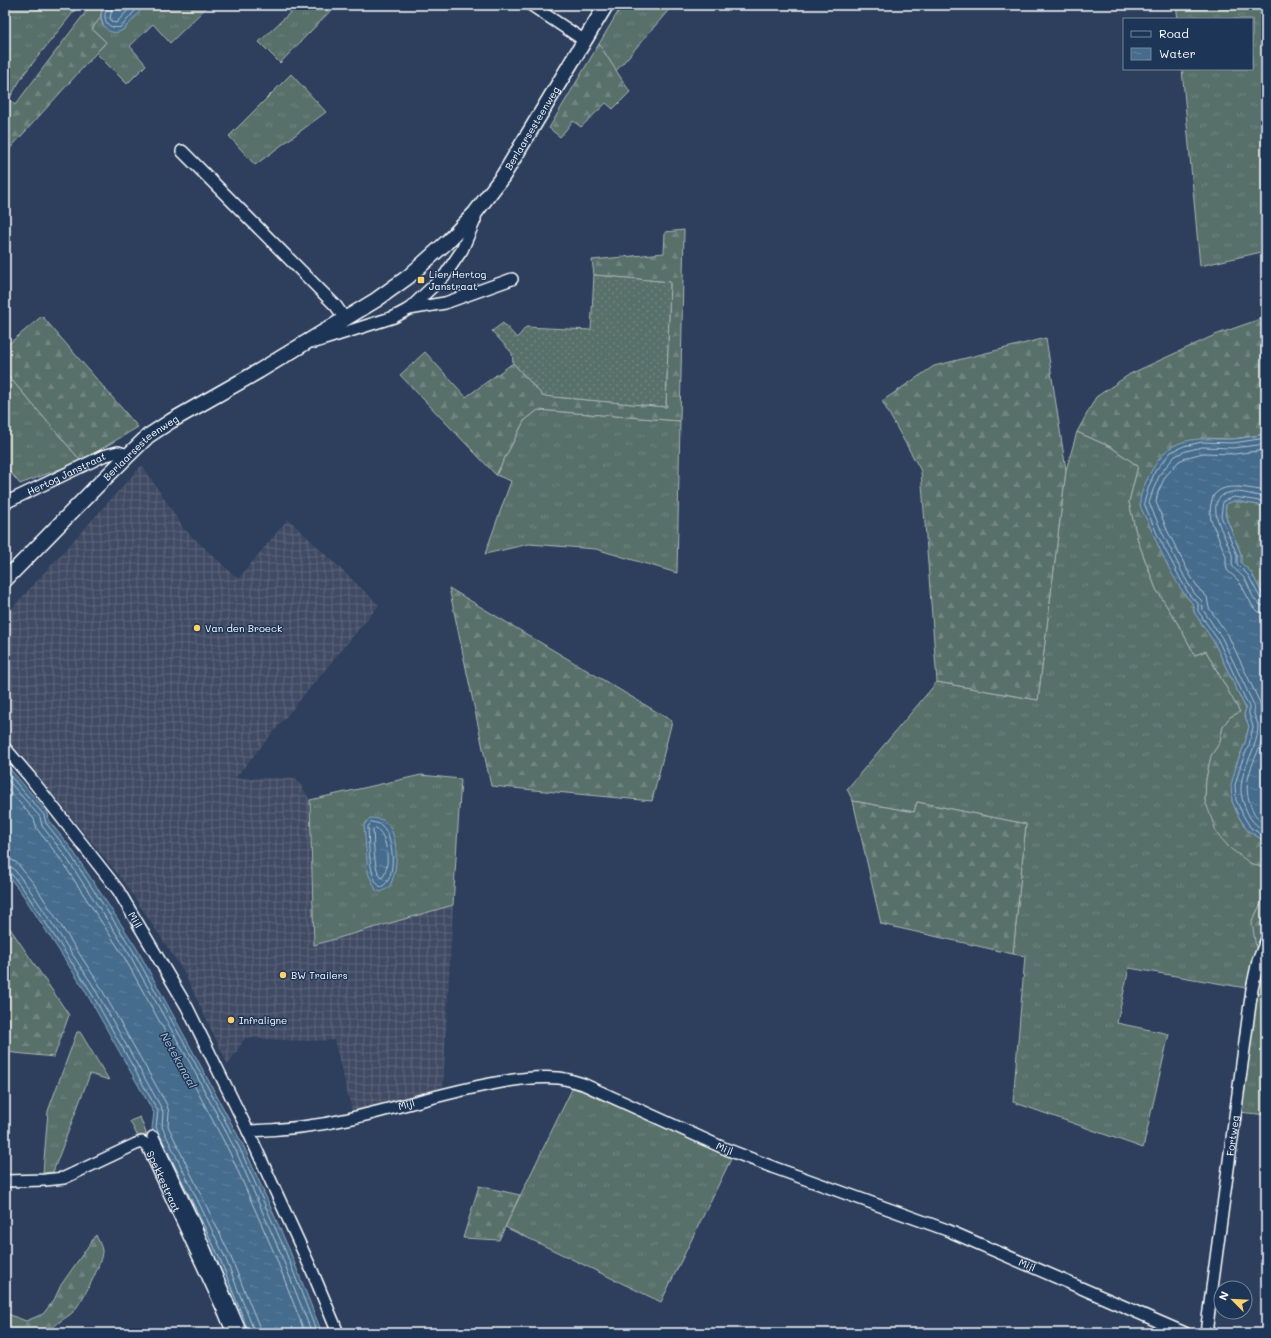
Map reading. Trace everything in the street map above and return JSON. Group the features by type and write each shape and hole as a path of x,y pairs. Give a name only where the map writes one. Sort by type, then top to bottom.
{"street":[{"path":"531,5 585,41"},
{"name":"Berlaarsesteenweg","path":"5,580 148,436 376,300 408,277 447,242 475,213 503,176 606,5"},
{"path":"182,151 336,306 345,319"},
{"name":"Berlaarsesteenweg","path":"301,346 394,317 408,309 445,275 462,250 475,220 475,213"},
{"name":"Berlaarsesteenweg","path":"408,309 445,303 512,279"},
{"name":"Hertog Janstraat","path":"5,503 103,456 118,452 128,455"},
{"name":"Mijl","path":"5,748 29,776 118,890 187,1007 248,1131 313,1273 338,1333"},
{"name":"Fortweg","path":"1206,1333 1252,989 1258,961 1266,941"},
{"name":"Mijl","path":"248,1131 346,1120 477,1086 507,1081 545,1078 572,1080 733,1152 952,1232 1185,1333"},
{"path":"153,1137 191,1217 241,1333"},
{"name":"Spekkestraat","path":"5,1181 64,1178 136,1144 142,1142 147,1145 222,1307 232,1333"}],"shaded area":[{"path":"142,465 184,529 238,579 288,519 379,605 235,778 296,778 310,800 314,945 453,905 443,1087 353,1115 334,1040 306,1041 245,1038 228,1065 184,972 124,882 5,735 5,616"}],"green space":[{"path":"5,5 79,5 24,74 9,99 5,96"},
{"path":"91,5 105,5 102,9 100,18 92,29 106,42 5,154 5,96 15,105"},
{"path":"145,5 209,5 170,43 153,24 130,46 146,65 127,84 96,53 106,42 92,29 100,18 103,25 123,30"},
{"path":"298,5 336,5 280,63 259,42"},
{"path":"622,5 673,5 616,71 599,44"},
{"path":"1176,5 1266,5 1266,251 1200,266 1182,70 1253,70 1253,18 1178,18"},
{"path":"599,44 630,92 613,109 606,103 581,127 573,121 560,137 549,128"},
{"path":"291,74 326,112 255,165 229,136"},
{"path":"684,230 680,421 538,410 524,421 496,475 400,375 425,352 466,397 513,363 543,396 666,407 670,282 594,275 592,260 664,253 665,232"},
{"path":"594,275 670,282 666,407 543,396 513,363 512,353 492,331 503,323 517,338 526,327 591,330"},
{"path":"42,316 138,427 81,461 5,372 5,347"},
{"path":"1266,317 1266,434 1232,439 1201,438 1140,504 1176,580 1182,591 1194,605 1194,612 1214,642 1246,709 1244,714 1249,726 1245,743 1237,763 1232,801 1247,830 1266,842 1266,869 1250,863 1231,849 1217,834 1205,800 1206,779 1211,756 1220,742 1223,726 1230,717 1240,712 1206,651 1195,655 1156,589 1138,541 1129,502 1138,466 1111,447 1077,432 1096,397 1130,374 1215,335"},
{"path":"1046,338 1066,470 1038,700 937,682 921,471 882,401 934,366"},
{"path":"5,372 81,461 20,484 5,466"},
{"path":"538,410 680,421 677,573 596,549 529,544 485,554 511,481 496,475 524,421"},
{"path":"1077,432 1111,447 1138,466 1129,502 1138,541 1156,589 1195,655 1206,651 1240,712 1230,717 1223,726 1220,742 1211,756 1206,779 1205,800 1250,863 1266,869 1266,893 1252,922 1266,941 1266,1115 1239,1112 1252,989 1129,968 1117,1023 1169,1034 1143,1148 1013,1102 1025,956 1013,954 1026,824 917,802 914,812 853,801 847,789 937,682 1038,700 1066,470"},
{"path":"1234,501 1266,506 1266,601 1251,572 1240,563 1241,554 1225,515 1226,503"},
{"path":"449,588 672,721 652,801 491,786"},
{"path":"421,775 461,779 453,905 314,945 310,800"},
{"path":"853,801 914,812 917,802 1026,824 1013,954 881,924"},
{"path":"1266,893 1266,941 1258,961 1252,922"},
{"path":"5,921 69,1015 54,1057 5,1052 5,995 7,990 5,987"},
{"path":"77,1032 80,1032 109,1080 90,1074 53,1172 43,1173 48,1111"},
{"path":"573,1087 732,1157 661,1302 505,1227"},
{"path":"140,1117 146,1133 145,1137 139,1139 130,1121"},
{"path":"479,1186 520,1195 499,1240 463,1238"},
{"path":"96,1235 102,1250 99,1264 96,1273 73,1312 54,1326 51,1333 5,1333 5,1313 26,1321 43,1314 54,1300 61,1285"}],"water":[{"path":"105,5 145,5 121,31 110,32 104,26 101,16"},
{"path":"1266,434 1266,506 1234,501 1226,504 1225,515 1241,554 1241,563 1251,572 1266,601 1266,842 1247,830 1232,801 1231,785 1249,726 1244,714 1246,709 1214,642 1194,612 1194,605 1180,588 1174,577 1156,541 1140,503 1143,490 1150,473 1160,458 1170,448 1185,441 1245,438"},
{"name":"Netekanaal","path":"5,763 48,813 49,821 71,848 136,947 244,1147 289,1249 322,1333 246,1333 217,1261 152,1128 154,1113 84,989 21,892 5,872"},
{"path":"370,818 383,820 389,825 395,842 395,872 389,887 381,892 376,890 368,873 364,825"}],"place":[{"name":"Lier Hertog Janstraat","path":"421,280"},
{"name":"Van den Broeck","path":"197,628"},
{"name":"BW Trailers","path":"283,975"},
{"name":"Infraligne","path":"231,1020"}]}
